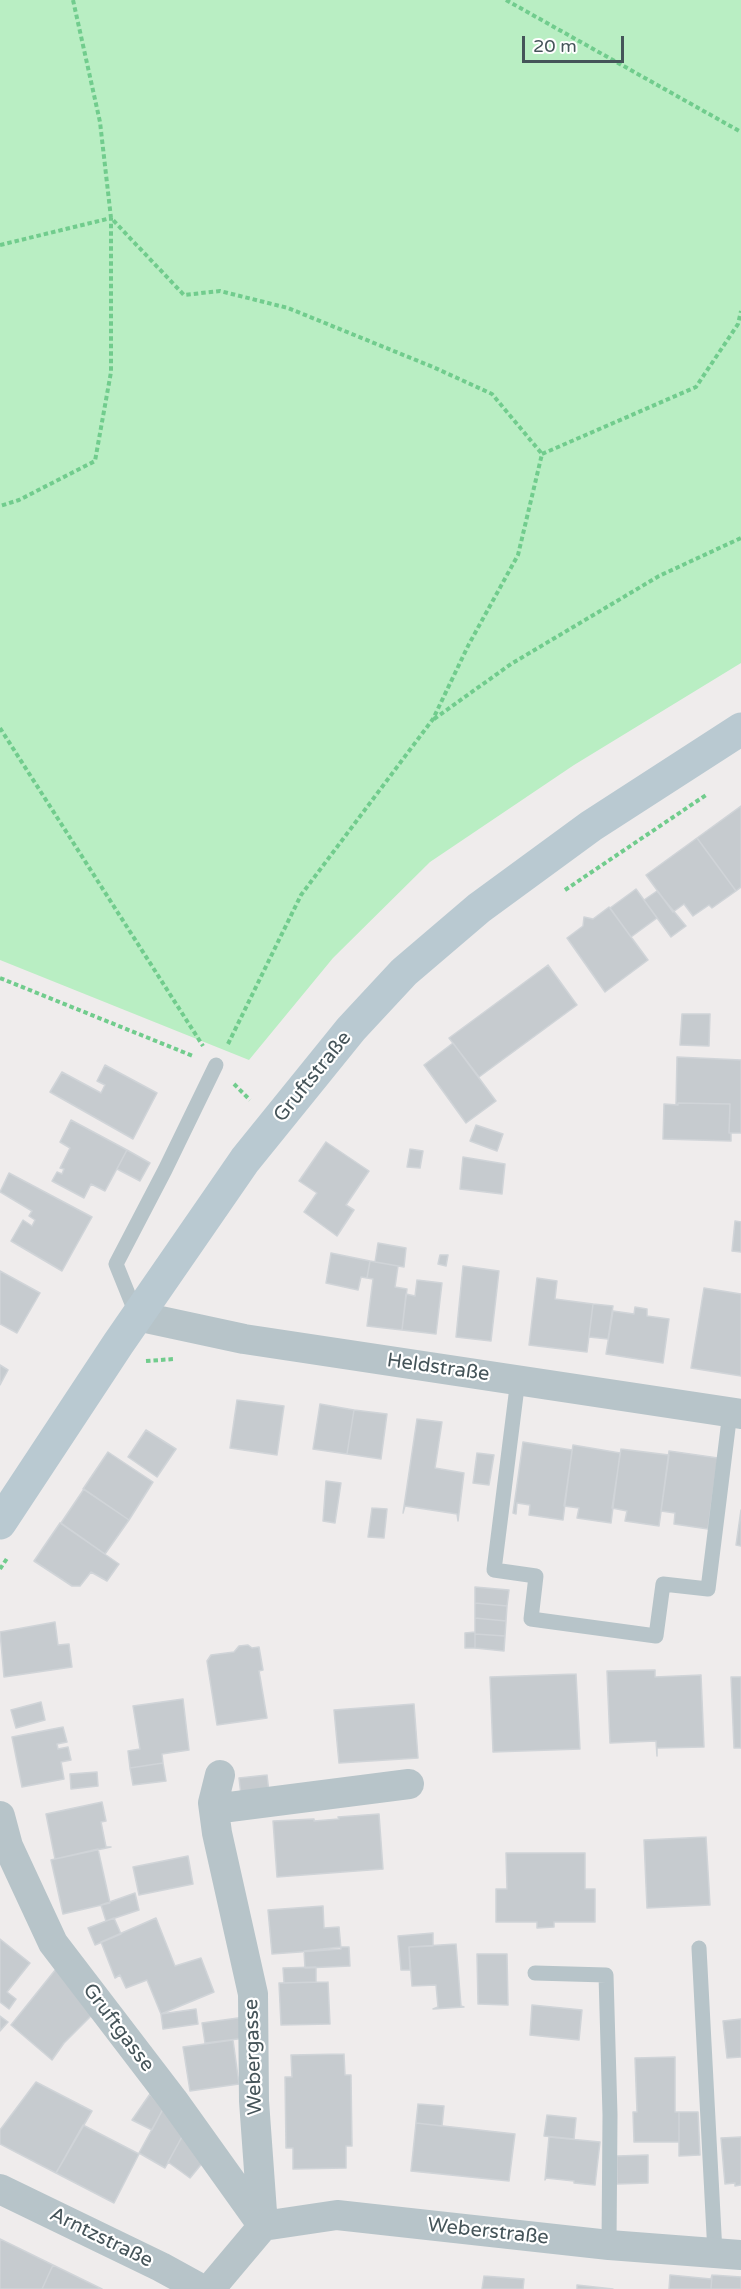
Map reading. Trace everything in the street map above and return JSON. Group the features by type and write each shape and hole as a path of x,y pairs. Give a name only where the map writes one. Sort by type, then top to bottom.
{"main road":[{"name":"Gruftstraße","path":"6,1537 150,1319 245,1160 351,1029 404,972 479,908 591,826 738,736"}],"street":[{"name":"Heldstraße","path":"150,1319 244,1339 736,1413"},
{"name":"Webergasse","path":"220,1775 213,1803 253,1994 254,2101 263,2226"},
{"path":"214,1809 409,1784"},
{"name":"Gruftgasse","path":"0,1816 8,1846 53,1943 173,2100 263,2226"},
{"name":"Arntzstraße","path":"0,2189 157,2278 201,2289"},
{"name":"Weberstraße","path":"263,2226 337,2215 609,2245 728,2254"},
{"path":"210,2289 263,2226"}],"lane":[{"path":"150,1319 116,1264 216,1065"},
{"path":"518,1379 494,1570 536,1576 531,1619 656,1636 663,1584 708,1589 736,1413"},
{"name":"Weberstraße","path":"699,1948 728,2254"},
{"path":"535,1973 606,1975 610,2115 609,2245"}],"path":[{"path":"0,506 20,500 95,461 111,372 111,218 100,122 73,0"},
{"path":"506,0 741,132"},
{"path":"0,245 111,218"},
{"path":"111,218 184,295 220,291 288,308 433,367 492,394 542,454"},
{"path":"542,454 696,387 738,324 741,311"},
{"path":"216,1065 301,896 433,719 469,644 518,555 542,454"},
{"path":"433,719 511,664 599,611 659,576 741,538"},
{"path":"0,728 216,1065"},
{"path":"556,896 604,866 712,791"},
{"path":"0,978 216,1065"},
{"path":"139,1362 150,1319"},
{"path":"0,1569 6,1537"}],"green space":[{"path":"0,0 741,0 741,663 574,765 430,862 333,958 249,1060 0,960"}],"building":[{"path":"741,806 741,887 736,891 697,838"},
{"path":"697,838 736,891 712,908 709,905 693,916 684,904 673,912 646,875"},
{"path":"636,889 657,918 631,937 610,908"},
{"path":"657,891 686,926 671,937 644,900"},
{"path":"609,907 648,960 605,992 567,938 583,926 584,917 593,919"},
{"path":"548,965 577,1005 479,1077 449,1038"},
{"path":"682,1014 710,1014 709,1046 680,1045"},
{"path":"453,1043 496,1101 466,1123 424,1065"},
{"path":"677,1057 741,1060 741,1133 729,1133 730,1104 678,1103 676,1105"},
{"path":"105,1065 157,1093 133,1139 50,1092 62,1072 101,1093 105,1085 97,1081"},
{"path":"678,1103 730,1104 731,1141 663,1139 664,1104 678,1105"},
{"path":"71,1120 127,1150 105,1191 91,1184 84,1198 52,1181 57,1172 62,1174 64,1169 60,1168 70,1148 60,1142"},
{"path":"476,1125 503,1134 497,1151 470,1141"},
{"path":"326,1142 369,1171 346,1205 354,1210 337,1236 304,1212 317,1193 299,1181"},
{"path":"410,1149 423,1151 420,1168 407,1167"},
{"path":"127,1150 150,1163 140,1181 117,1169"},
{"path":"463,1157 505,1164 502,1194 460,1189"},
{"path":"9,1173 92,1217 62,1271 11,1241 23,1220 32,1226 35,1220 29,1216 32,1211 0,1192"},
{"path":"735,1221 741,1222 741,1252 732,1251"},
{"path":"378,1243 406,1248 404,1267 375,1262"},
{"path":"331,1253 370,1261 367,1278 361,1277 358,1290 326,1283"},
{"path":"440,1255 448,1255 446,1266 438,1264"},
{"path":"370,1261 398,1266 395,1287 407,1289 402,1330 367,1326 373,1279 367,1278"},
{"path":"463,1266 499,1271 491,1341 456,1337"},
{"path":"0,1271 40,1293 17,1333 0,1324"},
{"path":"537,1278 557,1281 555,1299 593,1304 587,1352 529,1345"},
{"path":"417,1280 442,1283 436,1334 402,1330 406,1294 415,1296"},
{"path":"704,1288 741,1294 741,1376 691,1368"},
{"path":"593,1304 613,1306 608,1339 589,1337"},
{"path":"635,1307 647,1309 647,1316 669,1319 663,1363 606,1354 613,1311 634,1314"},
{"path":"0,1365 8,1370 0,1385"},
{"path":"237,1400 284,1406 277,1455 230,1448"},
{"path":"320,1404 354,1410 347,1454 313,1449"},
{"path":"354,1410 387,1414 381,1459 347,1454"},
{"path":"417,1419 442,1422 435,1468 464,1473 458,1521 457,1514 405,1506 403,1513"},
{"path":"146,1430 176,1449 157,1477 128,1457"},
{"path":"523,1442 572,1450 563,1520 529,1515 530,1505 517,1503 516,1514 513,1513"},
{"path":"573,1445 620,1453 611,1523 577,1518 579,1508 564,1506"},
{"path":"621,1449 669,1455 659,1526 625,1521 627,1511 612,1508"},
{"path":"669,1451 718,1458 708,1529 674,1524 675,1513 661,1511"},
{"path":"108,1452 153,1482 129,1520 83,1489"},
{"path":"477,1453 494,1455 489,1485 473,1483"},
{"path":"326,1481 341,1483 335,1523 323,1521"},
{"path":"84,1489 129,1520 105,1554 61,1523"},
{"path":"372,1508 387,1509 384,1538 368,1537"},
{"path":"741,1510 741,1546 736,1545"},
{"path":"60,1523 119,1564 107,1581 91,1572 80,1586 72,1586 34,1561"},
{"path":"475,1587 509,1590 507,1606 475,1603"},
{"path":"475,1603 507,1606 506,1621 475,1618"},
{"path":"475,1618 506,1621 505,1636 475,1634"},
{"path":"55,1622 58,1645 69,1644 72,1667 4,1677 0,1632"},
{"path":"475,1632 475,1648 465,1648 465,1633"},
{"path":"475,1634 505,1636 504,1651 475,1648"},
{"path":"248,1645 252,1648 259,1647 263,1670 259,1671 267,1718 217,1725 207,1661 211,1655 234,1652 239,1646"},
{"path":"655,1670 655,1677 701,1675 704,1747 657,1748 657,1756 656,1741 610,1743 607,1671"},
{"path":"576,1674 580,1749 493,1752 490,1677"},
{"path":"731,1677 741,1677 741,1748 734,1748"},
{"path":"183,1699 189,1750 162,1754 163,1763 130,1768 128,1751 140,1749 133,1706"},
{"path":"41,1702 45,1720 16,1728 11,1710"},
{"path":"414,1704 418,1758 339,1763 334,1710"},
{"path":"63,1727 67,1742 57,1744 58,1749 68,1747 71,1760 61,1762 64,1779 22,1787 12,1737"},
{"path":"163,1763 166,1781 133,1785 130,1768"},
{"path":"97,1772 98,1786 71,1789 70,1774"},
{"path":"267,1775 269,1792 241,1795 239,1778"},
{"path":"102,1802 106,1821 101,1822 106,1847 111,1847 55,1859 46,1814"},
{"path":"379,1814 383,1869 277,1877 273,1821 314,1819 314,1821"},
{"path":"706,1837 710,1905 647,1908 644,1840"},
{"path":"98,1849 110,1903 63,1914 51,1860"},
{"path":"506,1853 585,1853 585,1889 595,1889 595,1922 554,1922 554,1927 537,1928 537,1922 496,1922 496,1889 507,1889"},
{"path":"188,1856 193,1884 139,1895 133,1867"},
{"path":"135,1893 139,1910 106,1921 101,1905"},
{"path":"323,1906 324,1928 339,1927 341,1949 272,1954 268,1910"},
{"path":"114,1918 121,1934 95,1945 88,1928"},
{"path":"156,1918 175,1966 201,1958 214,1992 161,2014 147,1980 126,1988 120,1975 115,1978 101,1942"},
{"path":"433,1933 433,1946 409,1947 410,1970 401,1970 398,1936"},
{"path":"0,1939 30,1963 7,1992 16,1999 9,2009 0,2002"},
{"path":"456,1944 461,2006 464,2007 433,2009 438,2007 436,1985 412,1986 409,1947"},
{"path":"349,1947 350,1966 305,1968 304,1951"},
{"path":"477,1954 507,1954 508,2005 478,2004"},
{"path":"316,1967 316,1982 284,1983 283,1968"},
{"path":"56,1969 92,2015 64,2043 52,2060 11,2025"},
{"path":"328,1982 330,2024 281,2025 279,1983"},
{"path":"532,2005 582,2010 579,2040 530,2035"},
{"path":"196,2009 198,2024 163,2029 161,2014"},
{"path":"0,2016 8,2022 0,2031"},
{"path":"245,2017 246,2038 205,2043 202,2023"},
{"path":"741,2019 741,2057 727,2058 723,2021"},
{"path":"233,2040 239,2084 190,2091 183,2047"},
{"path":"344,2054 345,2075 351,2075 352,2146 346,2146 346,2168 293,2169 293,2148 286,2148 285,2077 292,2077 291,2055"},
{"path":"675,2057 675,2112 679,2112 679,2142 634,2142 633,2112 637,2112 635,2058"},
{"path":"36,2082 92,2111 56,2173 0,2144 0,2130"},
{"path":"150,2094 163,2109 152,2130 132,2120"},
{"path":"418,2104 444,2106 442,2126 416,2123"},
{"path":"163,2109 183,2135 165,2168 139,2153"},
{"path":"679,2112 698,2112 700,2155 679,2156"},
{"path":"547,2115 576,2118 574,2139 544,2136"},
{"path":"416,2123 515,2134 509,2181 411,2171"},
{"path":"83,2125 139,2154 114,2203 56,2173"},
{"path":"183,2135 204,2161 190,2178 168,2162"},
{"path":"549,2137 600,2142 595,2185 546,2178 545,2180"},
{"path":"741,2137 741,2185 725,2184 721,2138"},
{"path":"648,2155 648,2183 617,2184 617,2156"},
{"path":"0,2239 53,2265 42,2289 0,2289"},
{"path":"53,2265 102,2289 42,2289"},
{"path":"670,2275 711,2279 712,2275 711,2289 669,2289"},
{"path":"712,2275 741,2277 741,2289 711,2289"},
{"path":"484,2276 524,2279 523,2289 482,2289"},
{"path":"577,2285 613,2289 577,2289"}]}
